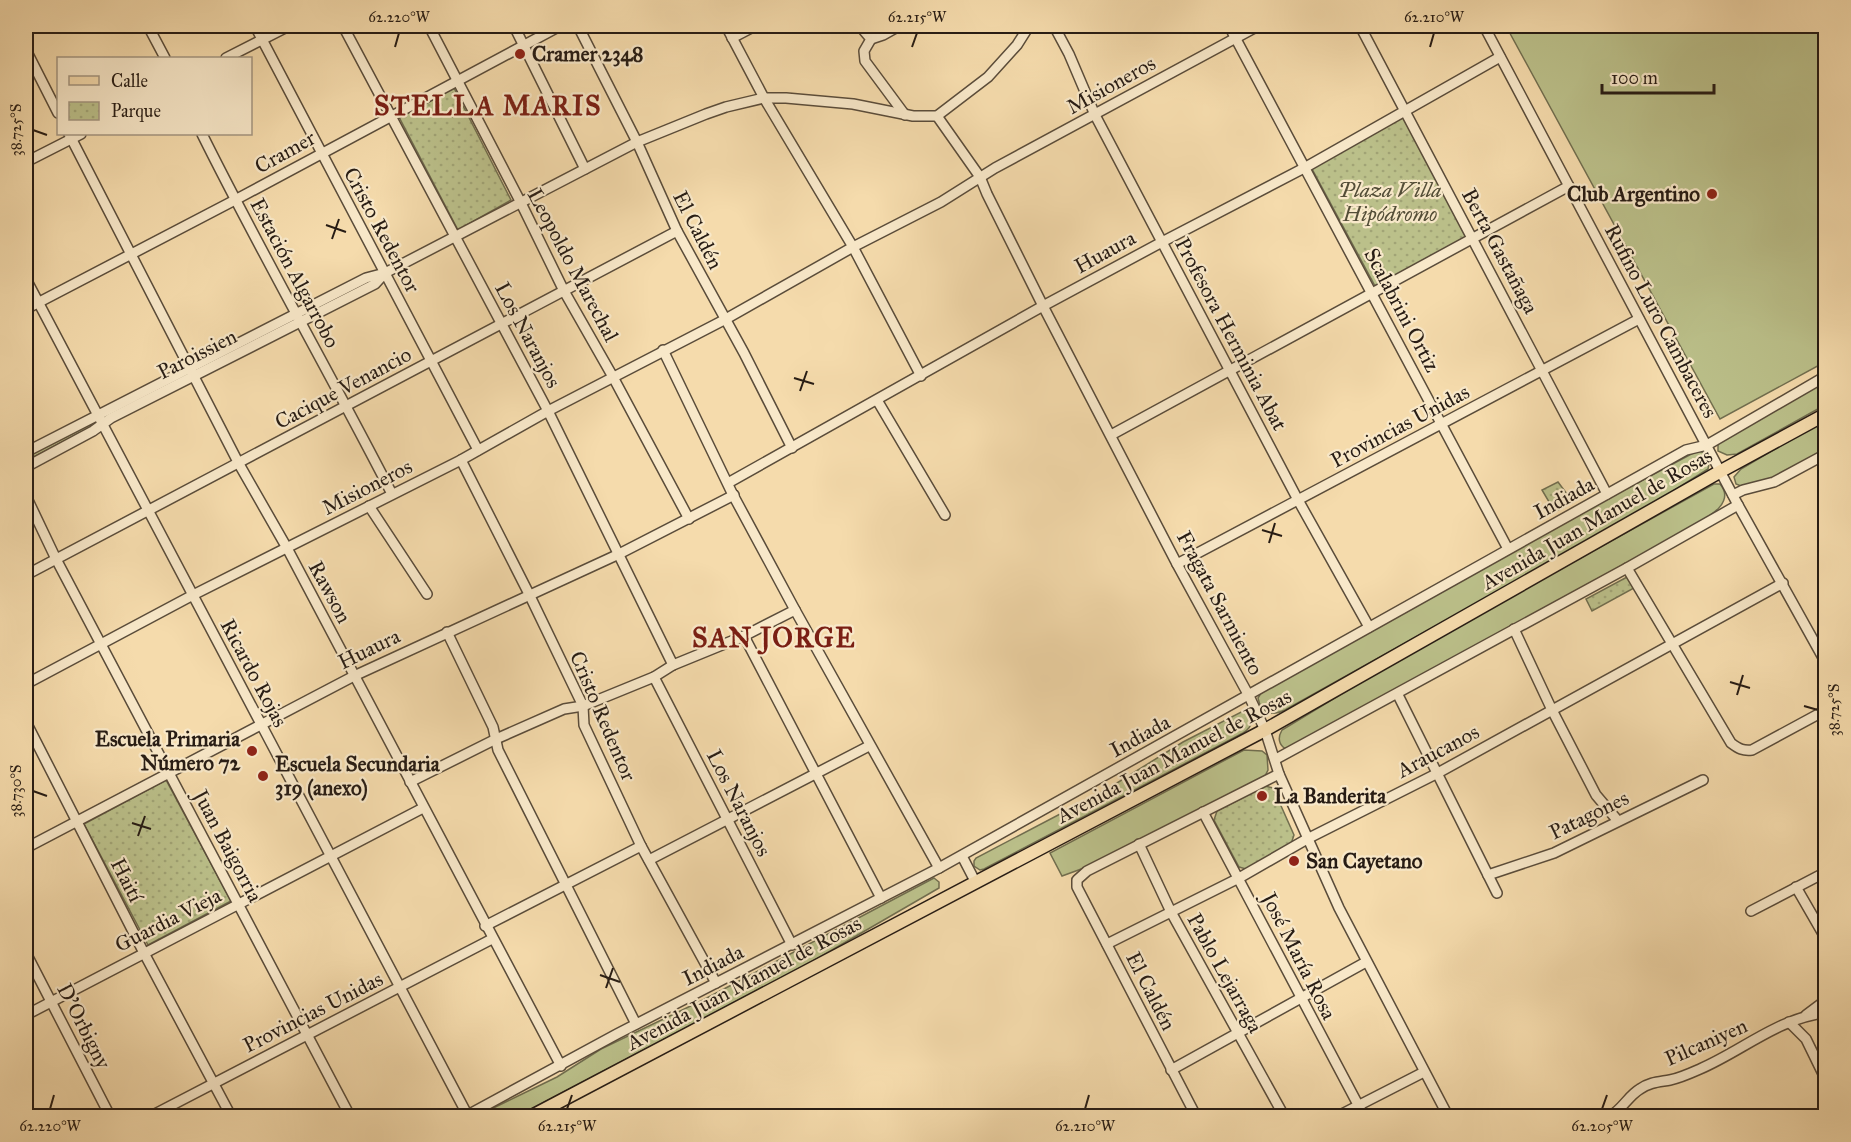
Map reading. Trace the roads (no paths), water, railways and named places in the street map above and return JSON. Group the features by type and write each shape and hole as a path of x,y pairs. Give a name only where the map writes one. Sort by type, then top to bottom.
{"main road":[{"name":"Avenida Juan Manuel de Rosas","path":"532,1116 1265,730 1721,471 1826,414"}],"street":[{"path":"148,26 164,57"},
{"name":"Cristo Redentor","path":"255,26 478,450"},
{"path":"228,57 290,26"},
{"name":"Los Naranjos","path":"343,26 548,411 674,665"},
{"name":"Leopoldo Marechal","path":"429,26 564,291 689,519"},
{"path":"514,26 585,169"},
{"name":"Cramer","path":"26,309 560,26"},
{"name":"El Caldén","path":"578,26 637,142 676,231 744,353 792,448"},
{"path":"726,26 764,98 853,247 921,376"},
{"path":"732,38 755,26"},
{"path":"860,26 871,39"},
{"path":"899,26 871,39 864,51 865,61 905,114"},
{"path":"937,116 988,77 1017,45 1029,26"},
{"name":"Profesora Herminia Abat","path":"1054,26 1069,54 1095,115 1298,500 1369,627"},
{"name":"Scalabrini Ortiz","path":"1229,26 1508,549"},
{"name":"Misioneros","path":"26,684 193,595 461,460 548,411 724,320 853,247 941,202 980,177 1258,26"},
{"name":"Berta Gastañaga","path":"1360,26 1607,494"},
{"name":"Rufino Luro Cambaceres","path":"1484,26 1738,505 1826,663"},
{"path":"26,50 57,111"},
{"name":"Huaura","path":"728,483 1043,306 1306,167 1500,57"},
{"name":"Paroissien","path":"26,452 100,420 111,418 192,372 299,318 375,284 385,273 637,142 706,114 764,98 853,104 905,114 937,116"},
{"name":"Fragata Sarmiento","path":"937,116 980,177 1043,306 1177,564 1249,696 1265,730 1279,774 1307,839 1366,962 1448,1116"},
{"path":"26,162 74,135"},
{"name":"Rawson","path":"74,135 239,464 287,548 561,1066"},
{"name":"Estación Algarrobo","path":"202,135 392,494"},
{"path":"1111,435 1569,186"},
{"name":"Cacique Venancio","path":"26,575 676,231"},
{"name":"Ricardo Rojas","path":"26,279 467,1116"},
{"name":"Provincias Unidas","path":"1177,564 1639,319"},
{"path":"663,351 734,495 795,610 939,868"},
{"name":"Indiada","path":"467,1116 636,1024 939,868 1686,450 1707,445 1826,376"},
{"path":"877,400 945,515"},
{"name":"Paroissien","path":"26,467 93,432 100,420"},
{"path":"1733,495 1774,482 1826,454"},
{"name":"Cristo Redentor","path":"461,460 583,706 584,725 641,846 716,983"},
{"name":"Huaura","path":"26,848 354,676 620,554 734,495"},
{"name":"Juan Baigorria","path":"26,496 56,559 350,1116"},
{"path":"1276,759 1398,694 1738,505"},
{"path":"369,506 427,594"},
{"path":"1627,568 1731,743 1739,749 1752,750 1826,710"},
{"name":"Araucanos","path":"1107,944 1239,878 1307,839 1436,774 1783,583"},
{"path":"410,782 496,739 564,709 583,706 654,677 674,665 744,636 795,610"},
{"path":"1514,629 1552,710 1596,795 1618,821"},
{"path":"447,632 493,726 498,750 636,1024"},
{"path":"744,636 881,898"},
{"name":"Los Naranjos","path":"654,677 792,945"},
{"path":"1398,694 1497,893"},
{"name":"Haití","path":"26,722 144,953 231,1116"},
{"path":"648,860 869,746"},
{"path":"1139,844 1279,774"},
{"name":"Patagones","path":"1488,875 1554,853 1703,780"},
{"name":"Guardia Vieja","path":"26,1015 423,808"},
{"name":"José María Rosa","path":"1203,812 1364,1116"},
{"name":"El Caldén","path":"1139,844 1087,871 1077,880 1077,887 1196,1116"},
{"name":"Pablo Lejarraga","path":"1139,844 1171,912 1284,1116"},
{"path":"485,926 641,846"},
{"path":"962,855 976,883"},
{"path":"1751,911 1826,872"},
{"path":"1796,887 1826,939"},
{"name":"Provincias Unidas","path":"151,1116 492,939"},
{"name":"D'Orbigny","path":"26,953 110,1116"},
{"path":"1171,1070 1366,962"},
{"path":"1804,1017 1826,1000"},
{"name":"Pilcaniyen","path":"1615,1115 1629,1097 1653,1082 1672,1080 1703,1068 1789,1022 1826,1013"},
{"path":"1789,1022 1806,1039 1826,1080"},
{"path":"1338,1116 1424,1072"}],"place":[{"name":"Cramer 2348","path":"520,54"},
{"name":"Club Argentino","path":"1712,194"},
{"name":"Escuela Primaria Número 72","path":"252,751"},
{"name":"Escuela Secundaria 319 (anexo)","path":"263,776"},
{"name":"La Banderita","path":"1262,796"},
{"name":"San Cayetano","path":"1294,861"}],"district":[{"name":"STELLA MARIS","path":"488,106"},
{"name":"SAN JORGE","path":"774,638"}],"park label":[{"name":"Plaza Villa Hipódromo","path":"1390,202"}]}
